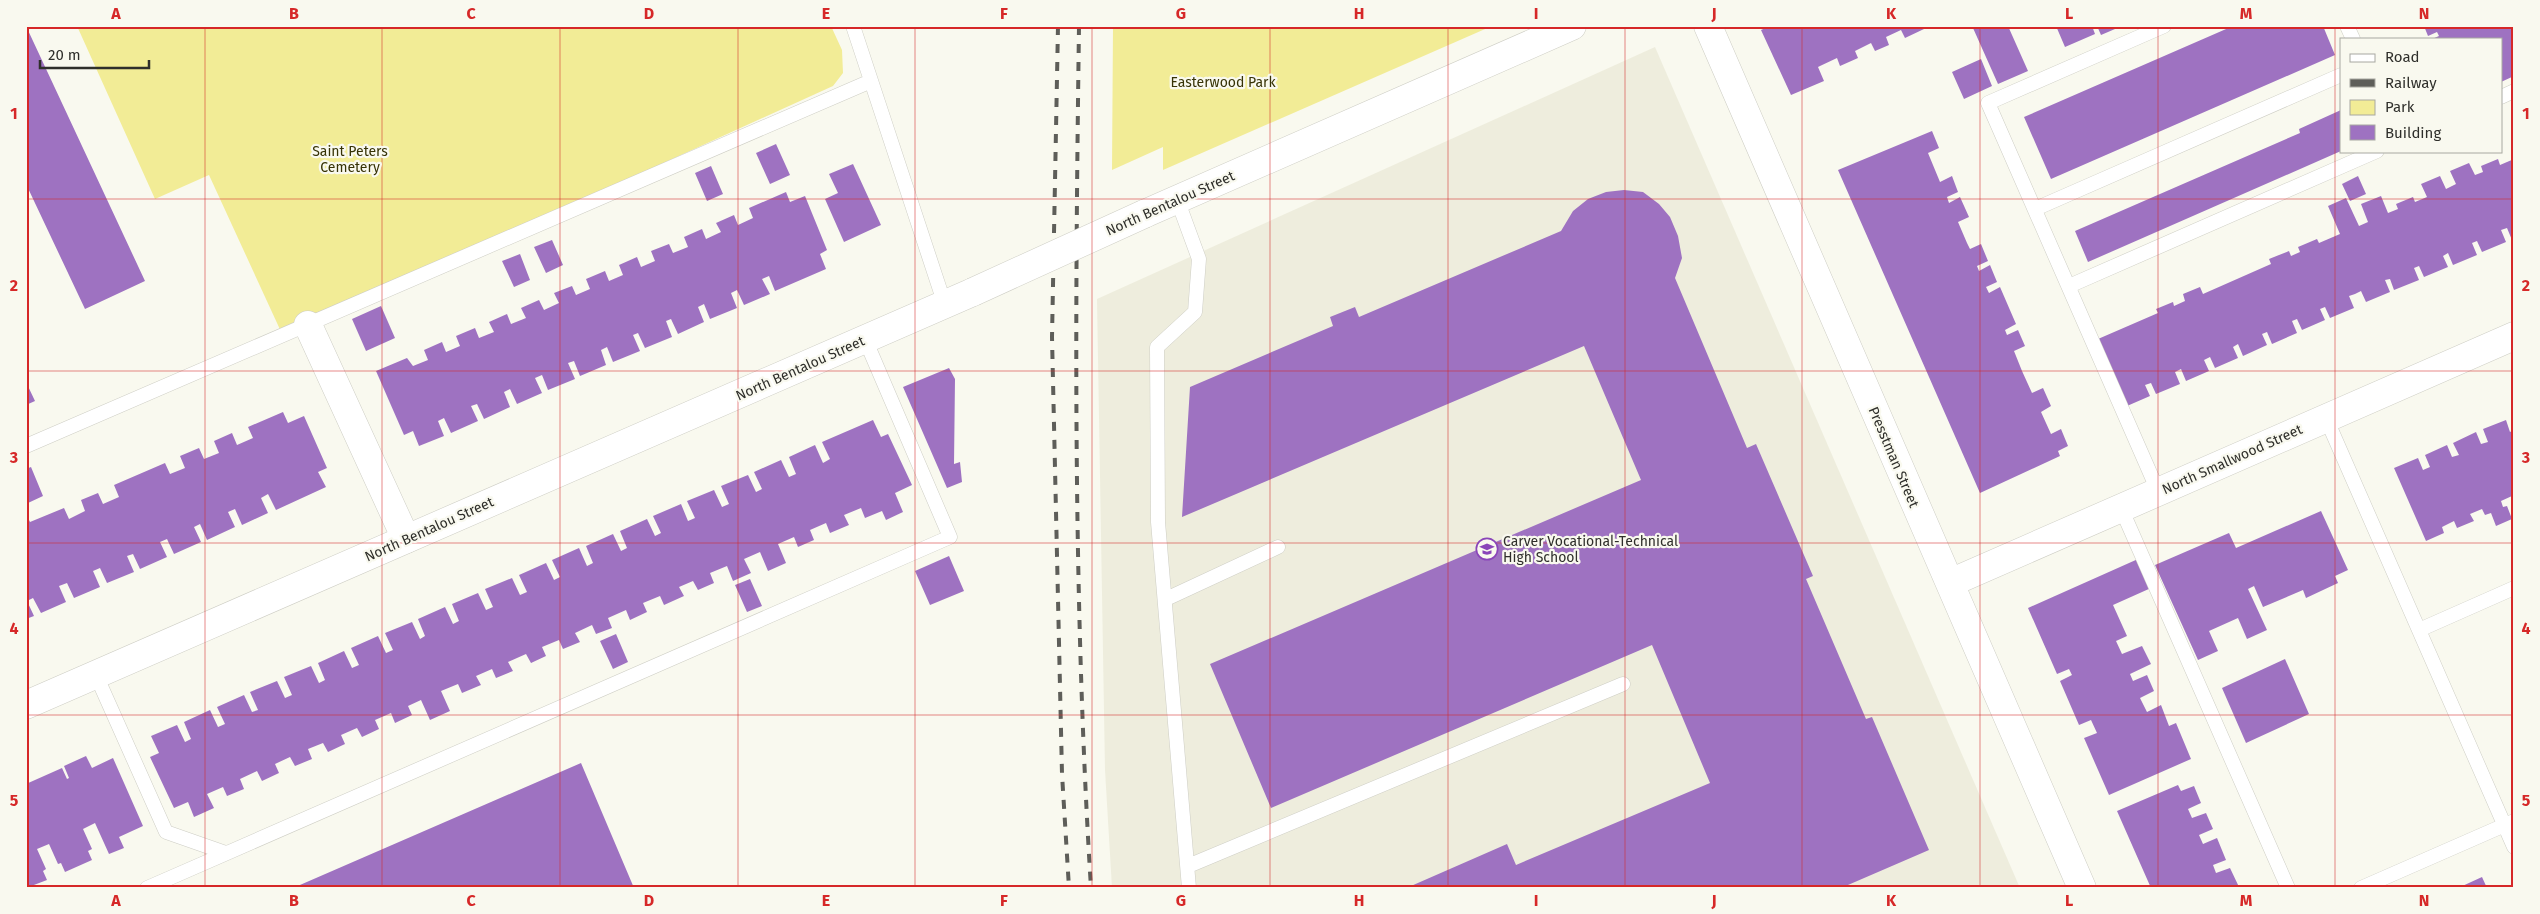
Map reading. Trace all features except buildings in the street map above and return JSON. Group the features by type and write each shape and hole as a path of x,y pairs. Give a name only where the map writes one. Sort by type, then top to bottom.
{"street":[{"name":"North Bentalou Street","path":"26,705 945,305 1177,199 1572,26"},
{"name":"Presstman Street","path":"1708,26 2082,888"},
{"path":"308,325 406,539"},
{"name":"North Smallwood Street","path":"1950,584 2514,336"}],"lane":[{"path":"853,26 945,305"},
{"path":"2158,491 1988,103 2164,26"},
{"path":"2347,26 2353,38"},
{"path":"2035,209 2340,75"},
{"path":"26,446 871,81"},
{"path":"2502,97 2514,91"},
{"path":"2068,286 2375,152"},
{"path":"1177,199 1199,259 1196,312 1157,347 1158,522 1189,888"},
{"path":"147,888 950,537 865,339"},
{"path":"2326,418 2419,630 2509,823 2514,847"},
{"path":"2121,508 2288,888"},
{"path":"1166,599 1278,547"},
{"path":"2419,630 2514,588"},
{"path":"96,675 166,832 226,853"},
{"path":"1188,866 1623,684"},
{"path":"2361,888 2509,823"}],"shaded area":[{"name":"Carver Vocational-Technical High School","path":"1655,47 2020,888 1112,888 1105,770 1097,299"}],"green space":[{"name":"Saint Peters Cemetery","path":"77,26 831,26 842,50 843,73 833,86 283,336 209,175 155,199"},
{"name":"Easterwood Park","path":"1113,26 1492,26 1163,170 1163,147 1112,170"}],"railway":[{"path":"1058,26 1052,337 1062,774 1069,888"},
{"path":"1079,26 1076,349 1078,565 1085,780 1091,888"}],"place":[{"name":"Carver Vocational-Technical High School","path":"1487,549"}]}
